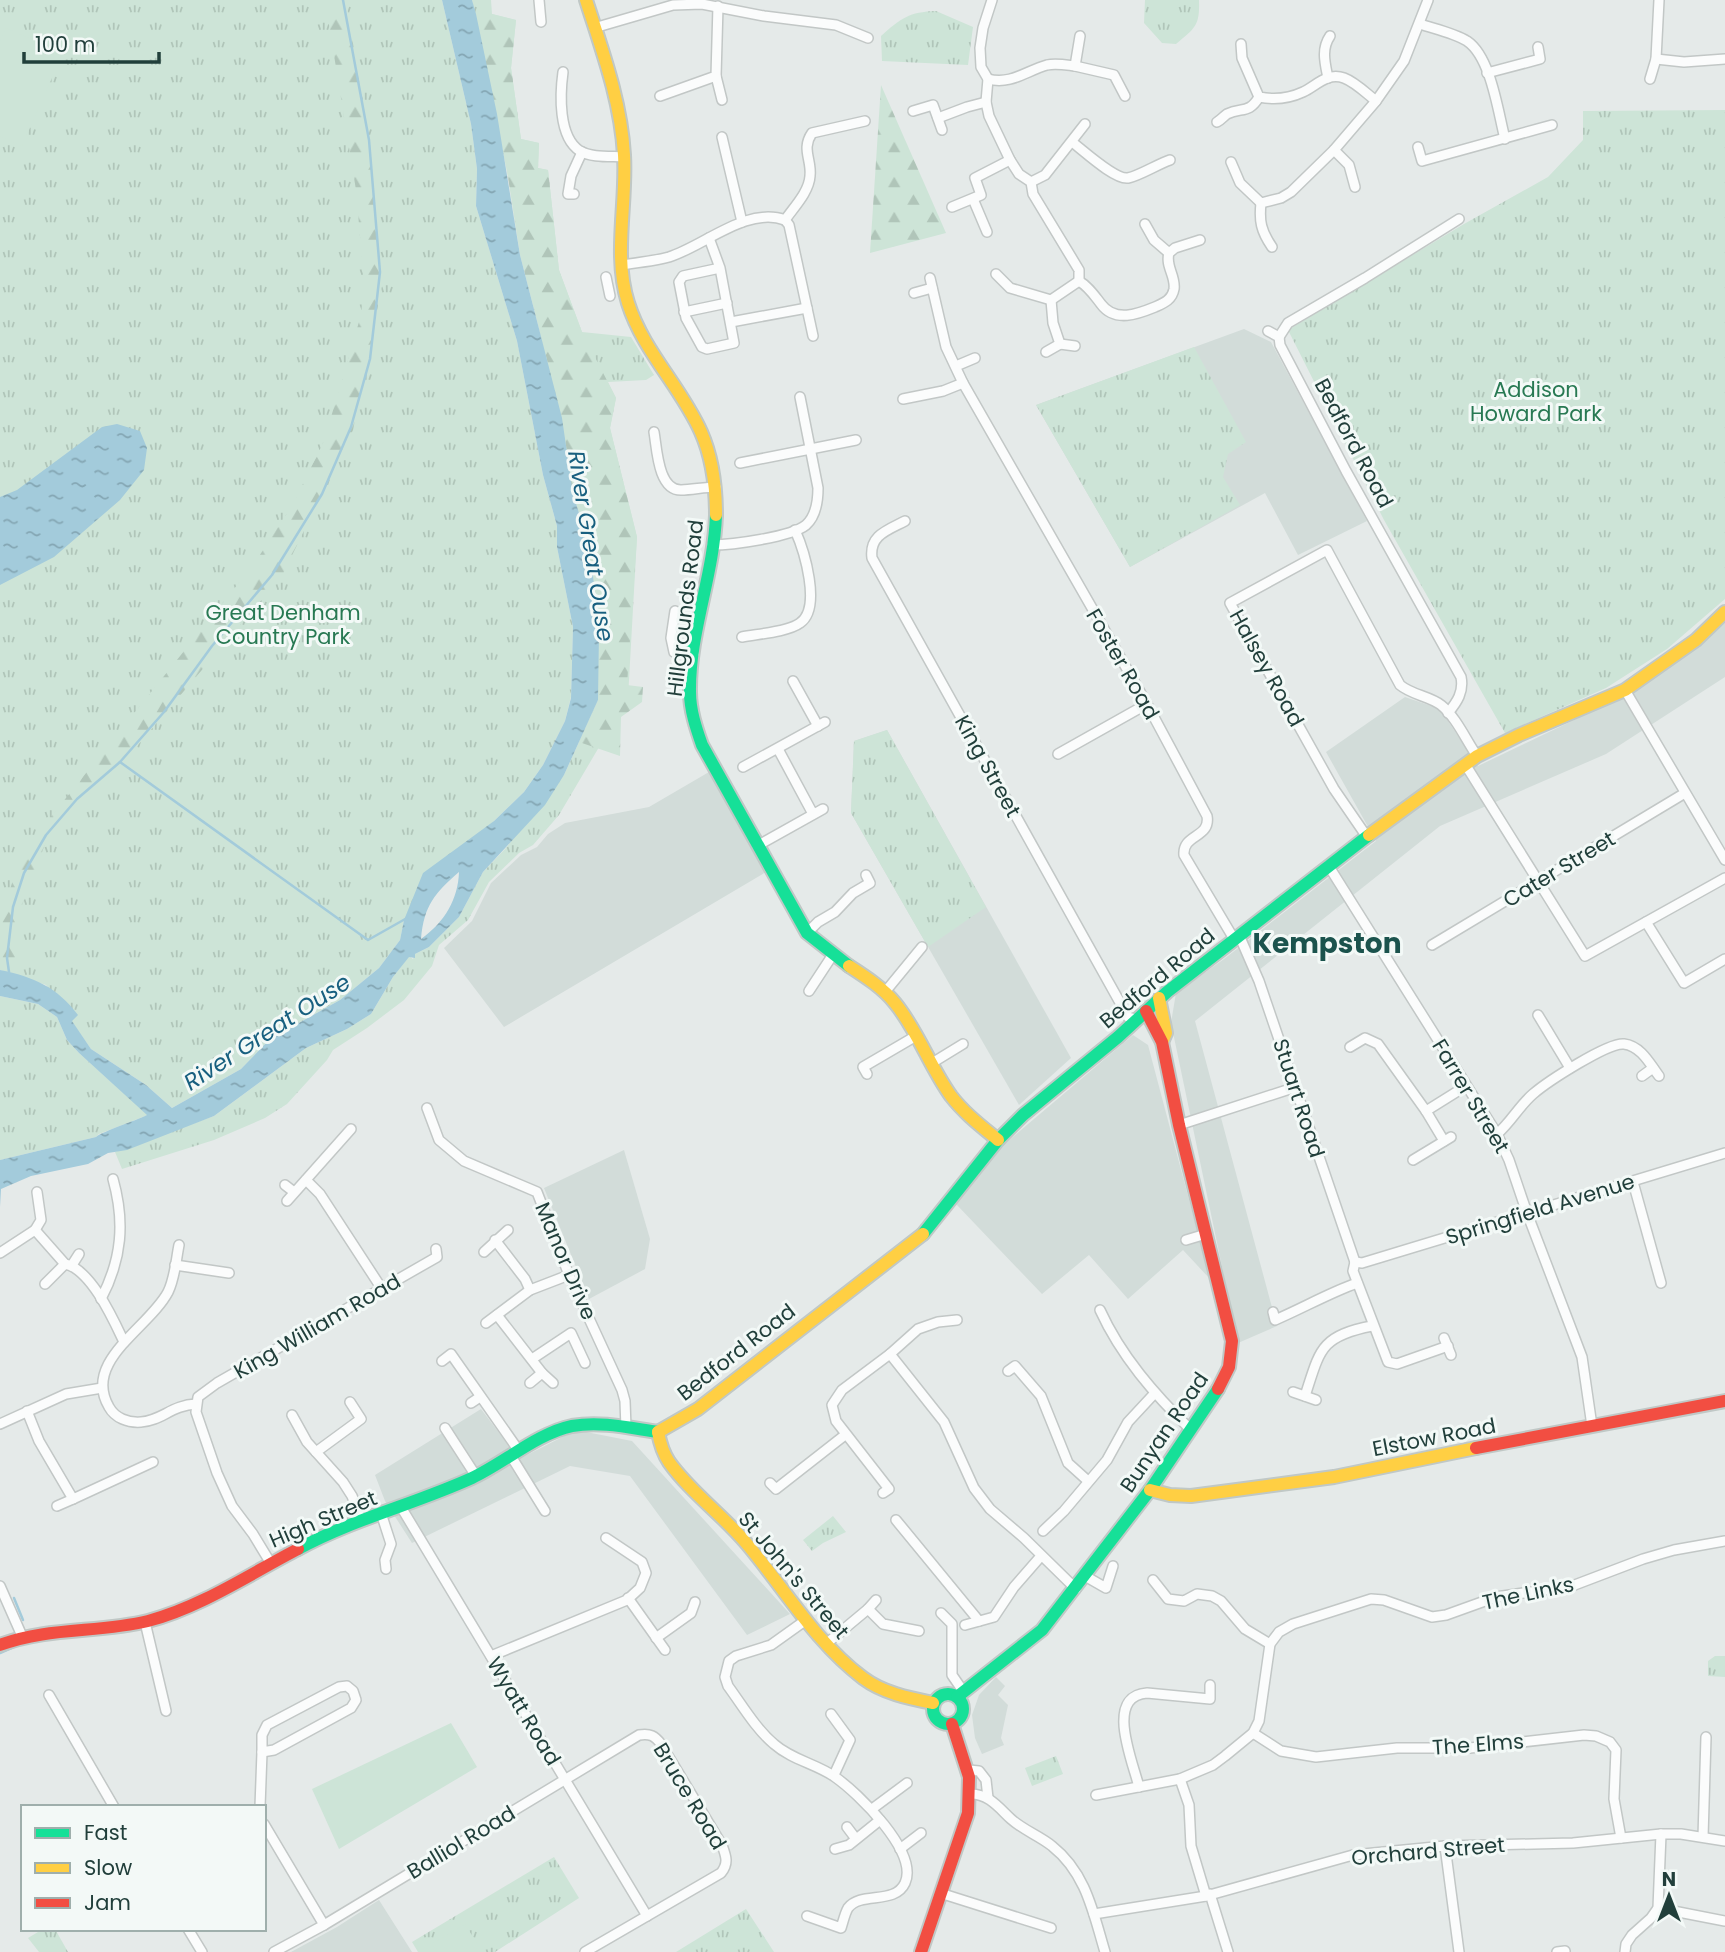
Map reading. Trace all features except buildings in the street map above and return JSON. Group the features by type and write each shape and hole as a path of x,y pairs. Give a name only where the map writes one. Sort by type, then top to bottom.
{"main road":[{"name":"Hillgrounds Road","path":"586,0 618,108 625,157 620,236 624,283 638,326 679,390 702,434 714,470 717,505 690,690 695,725 711,765 807,933 832,956 885,992 902,1012 950,1095 963,1111 998,1140"},
{"name":"Bedford Road","path":"658,1432 698,1409 922,1235 998,1140 1023,1115 1118,1037 1160,998 1328,865 1465,764 1519,735 1625,690 1696,640 1725,612"},
{"name":"Bunyan Road","path":"1160,998 1166,1033 1162,1042"},
{"name":"Bunyan Road","path":"960,1694 1042,1630 1076,1589 1150,1490 1213,1398 1229,1367 1232,1341 1178,1125 1162,1042 1141,1015"},
{"name":"Elstow Road","path":"1150,1490 1191,1496 1334,1477 1725,1401"},
{"name":"High Street","path":"0,1645 22,1636 145,1622 188,1607 323,1535 476,1476 558,1430 598,1424 658,1432"},
{"name":"St John's Street","path":"658,1432 660,1448 668,1461 686,1483 747,1543 826,1644 854,1671 877,1687 899,1696 933,1703"},
{"path":"945,1694 960,1694 963,1712 958,1720 945,1724 937,1720 933,1703 945,1694"},
{"path":"921,1952 968,1813 971,1794 969,1770 952,1724"}],"street":[{"path":"538,17 539,0"},
{"path":"992,0 980,48 981,67 988,79 986,102 989,116 1010,160 1019,174 1031,182 1033,194 1079,270 1079,281"},
{"path":"1261,203 1281,198 1291,192 1334,150 1376,101 1404,61 1428,0"},
{"path":"1650,79 1656,59 1659,0"},
{"path":"594,28 673,5 702,4 836,25 868,38"},
{"path":"718,6 716,76 722,100"},
{"path":"852,30 856,21"},
{"path":"1420,24 1471,43 1479,52 1505,139"},
{"path":"1075,66 1080,36"},
{"path":"1325,40 1328,78"},
{"path":"1241,44 1238,58 1259,97"},
{"path":"1487,73 1540,59 1538,47"},
{"path":"1656,59 1684,62 1725,59"},
{"path":"988,79 996,81 1018,78 1050,64 1075,66 1114,75 1125,96"},
{"path":"660,96 716,76"},
{"path":"559,77 561,113 573,145 582,152 625,157"},
{"path":"1259,97 1286,99 1328,78 1345,78 1376,101"},
{"path":"1217,122 1227,114 1247,110 1259,97"},
{"path":"938,118 986,102"},
{"path":"913,111 933,104 942,130"},
{"path":"785,220 802,196 810,178 806,144 812,134 865,121"},
{"path":"1031,182 1045,175 1085,124"},
{"path":"1418,147 1422,161 1552,125"},
{"path":"722,137 743,222"},
{"path":"1072,142 1119,177 1132,177 1170,160"},
{"path":"1334,150 1349,166 1355,187"},
{"path":"570,196 571,176 582,152"},
{"path":"952,207 981,195 975,178 1010,160"},
{"path":"1231,162 1240,183 1261,203"},
{"path":"973,199 986,232"},
{"path":"1261,203 1259,221 1263,234 1272,247"},
{"path":"621,265 668,257 743,222 771,217 785,220 789,225 813,336"},
{"path":"1268,331 1279,337 1288,323 1459,219"},
{"path":"1145,224 1154,240 1169,253"},
{"path":"709,238 720,268 734,343 707,349 702,347 684,312 679,278 720,268"},
{"path":"1079,281 1111,313 1129,316 1142,312 1166,302 1172,296 1174,278 1168,265 1169,253 1175,248 1199,240"},
{"path":"996,274 1010,288 1051,300"},
{"path":"1051,300 1079,281"},
{"path":"608,287 624,283"},
{"name":"Foster Road","path":"914,293 931,283 946,347 963,383 1147,704 1207,816 1209,824 1206,830 1187,841 1183,848 1184,855 1236,937"},
{"path":"1051,300 1053,323 1060,344"},
{"path":"684,312 727,303"},
{"path":"731,322 807,308"},
{"name":"Bedford Road","path":"1279,337 1280,345 1346,471 1461,677 1462,691 1458,702 1448,713"},
{"path":"1046,352 1060,344 1074,346"},
{"path":"956,366 975,358"},
{"path":"904,399 943,391 963,383"},
{"path":"712,545 754,541 795,530 805,525 814,514 818,503 818,488 800,397"},
{"path":"654,432 652,450 668,486 681,490 716,487"},
{"path":"740,463 756,455 856,440"},
{"name":"King Street","path":"905,521 878,535 873,542 872,558 1128,1017 1141,1015"},
{"path":"742,637 801,623 809,613 812,603 802,545 795,530"},
{"name":"Halsey Road","path":"1367,837 1334,789 1230,603 1327,550 1400,685 1439,704 1477,757"},
{"path":"675,611 678,623 671,638 674,652 694,654"},
{"path":"743,767 822,724 793,681"},
{"path":"1625,690 1725,860"},
{"path":"1058,754 1147,704"},
{"path":"778,748 813,814"},
{"path":"1465,764 1585,956 1725,878"},
{"name":"Cater Street","path":"1432,945 1685,793"},
{"path":"757,846 823,809"},
{"name":"Farrer Street","path":"1328,865 1497,1134 1582,1357 1592,1426"},
{"path":"807,933 818,922 835,912 853,893 870,883 866,875"},
{"path":"1646,922 1684,983 1725,959"},
{"name":"Stuart Road","path":"1236,937 1259,981 1351,1258 1355,1262 1353,1272 1384,1358 1392,1364 1448,1346"},
{"path":"885,992 922,947"},
{"path":"809,991 832,956"},
{"path":"1538,1016 1550,1028 1570,1069"},
{"path":"867,1074 863,1067 916,1036"},
{"path":"1350,1047 1364,1038 1378,1044 1448,1139 1413,1160"},
{"path":"1497,1134 1508,1125 1535,1092 1611,1045 1622,1043 1633,1046 1641,1053 1656,1072 1642,1076"},
{"path":"932,1063 963,1044"},
{"path":"1426,1111 1466,1086"},
{"path":"1178,1125 1296,1087"},
{"name":"Manor Drive","path":"427,1108 439,1140 464,1161 537,1192 569,1275 622,1390 626,1428"},
{"path":"287,1201 345,1141 351,1129"},
{"name":"Springfield Avenue","path":"1355,1262 1363,1263 1725,1153"},
{"path":"101,1299 111,1279 120,1247 120,1202 113,1179"},
{"path":"306,1180 320,1194 382,1289"},
{"path":"1633,1182 1661,1283"},
{"path":"285,1185 294,1192"},
{"path":"0,1254 35,1230 41,1220 37,1192"},
{"path":"35,1230 94,1288 124,1342"},
{"path":"484,1252 508,1230"},
{"path":"1186,1240 1206,1234"},
{"path":"495,1240 525,1279 530,1290"},
{"path":"179,1245 169,1290 160,1306 124,1342 106,1366 102,1376 102,1388 111,1411 120,1418 131,1421 142,1422 183,1405 196,1404 203,1436 232,1506 270,1562"},
{"name":"King William Road","path":"196,1404 203,1391 437,1257 436,1249"},
{"path":"45,1284 79,1254"},
{"path":"175,1265 229,1273"},
{"path":"486,1323 530,1290 569,1275"},
{"path":"1273,1312 1275,1320 1328,1293 1357,1283"},
{"path":"1100,1310 1111,1334 1154,1394 1191,1430"},
{"path":"497,1315 542,1373 553,1383"},
{"path":"883,1493 889,1489 845,1435 836,1421 832,1405 842,1390 918,1329 938,1322 957,1320"},
{"path":"1305,1396 1324,1345 1357,1329 1372,1326"},
{"path":"531,1359 571,1333 585,1363"},
{"path":"442,1361 451,1354 515,1454 545,1511"},
{"path":"890,1354 944,1422 974,1488 989,1509 1076,1589"},
{"path":"1008,1371 1015,1366 1041,1396 1068,1463 1088,1481"},
{"path":"530,1383 542,1373"},
{"path":"0,1424 66,1394 102,1388"},
{"path":"1293,1392 1316,1400"},
{"path":"1043,1531 1064,1511 1107,1460 1128,1422 1154,1394"},
{"path":"471,1403 480,1397"},
{"path":"316,1452 361,1419 350,1402"},
{"path":"27,1411 39,1441 73,1499"},
{"path":"292,1415 307,1442 343,1482 361,1519"},
{"path":"445,1428 476,1476"},
{"path":"770,1483 776,1489 845,1435"},
{"path":"57,1506 153,1462"},
{"name":"Wyatt Road","path":"401,1507 647,1916"},
{"path":"381,1513 391,1544 382,1563"},
{"path":"896,1520 979,1622"},
{"path":"491,1656 628,1599 640,1588 646,1573 642,1562 606,1538"},
{"name":"The Links","path":"1270,1644 1279,1632 1293,1624 1355,1603 1384,1600 1432,1617 1447,1615 1496,1597 1572,1586 1643,1559 1689,1546 1725,1541"},
{"path":"965,1625 994,1617 1014,1587 1041,1556"},
{"path":"1085,1576 1106,1588 1113,1566"},
{"path":"1096,1795 1180,1779 1213,1765 1253,1733 1263,1707 1270,1644 1245,1629 1222,1601 1212,1596 1197,1594 1184,1601 1168,1598 1153,1580"},
{"path":"0,1586 22,1636"},
{"path":"628,1599 665,1650"},
{"path":"826,1644 876,1600"},
{"path":"656,1638 691,1613 695,1602"},
{"path":"868,1609 883,1624 919,1631"},
{"path":"941,1613 952,1624 952,1675 960,1694"},
{"path":"806,1620 771,1645 736,1656 729,1661 724,1677 767,1738 802,1761 834,1775 872,1809 900,1849 907,1872 905,1883 899,1891 848,1907 841,1928 807,1916"},
{"path":"145,1622 158,1697 166,1711"},
{"path":"1139,1787 1125,1734 1125,1709 1131,1698 1138,1693 1147,1693 1210,1699 1210,1685"},
{"path":"260,1805 262,1735 267,1725 339,1687 347,1686 353,1691 356,1700 351,1708 274,1750 262,1752"},
{"path":"49,1695 113,1805"},
{"path":"831,1714 850,1740 834,1775"},
{"name":"The Elms","path":"1253,1733 1281,1751 1316,1757 1397,1748 1470,1748 1584,1735 1596,1736 1610,1742 1616,1750 1614,1799 1621,1839"},
{"name":"Balliol Road","path":"274,1952 639,1735 648,1734"},
{"name":"Bruce Road","path":"647,1916 721,1873 727,1862 722,1845 661,1744 656,1737 648,1734"},
{"path":"1703,1837 1706,1737"},
{"path":"969,1770 979,1771 986,1780 988,1798"},
{"path":"1180,1779 1189,1805 1191,1846 1228,1952"},
{"path":"872,1809 907,1783"},
{"path":"971,1794 988,1798 1013,1821 1041,1837 1069,1861 1083,1884 1105,1952"},
{"path":"835,1849 849,1845 880,1821"},
{"path":"266,1827 324,1924"},
{"path":"847,1827 856,1839"},
{"path":"900,1849 921,1833"},
{"path":"1625,1952 1626,1944 1632,1935 1658,1908 1661,1834"},
{"name":"Orchard Street","path":"1094,1914 1208,1895 1353,1855 1445,1846 1573,1843 1661,1834 1725,1841"},
{"path":"1445,1846 1459,1952"},
{"path":"940,1893 1046,1923"},
{"path":"1658,1908 1725,1921"},
{"path":"585,1952 647,1916"},
{"path":"189,1931 202,1952"},
{"path":"1557,1952 1565,1951"}],"shaded area":[{"path":"1244,329 1271,342 1367,521 1298,555 1265,493 1130,567 1036,405"},
{"path":"1725,623 1725,677 1606,754 1440,826 1195,1021 1277,1326 1238,1343 1171,1023 1176,993 1376,841 1326,752 1405,697 1440,709 1478,766 1624,696 1699,645"},
{"path":"887,730 1071,1058 1019,1105 851,813 854,741"},
{"path":"709,772 766,872 504,1027 444,948 472,921 491,883 521,855 537,847 548,834 565,823 649,807"},
{"path":"1133,1035 1148,1045 1210,1279 1183,1250 1128,1299 1089,1255 1042,1294 956,1204 1002,1146"},
{"path":"624,1150 650,1239 645,1269 589,1299 544,1188"},
{"path":"481,1409 519,1459 576,1430 632,1441 790,1614 747,1635 630,1476 570,1466 412,1543 385,1501 375,1475"},
{"path":"996,1677 1005,1686 998,1695 1008,1705 1001,1738 1004,1745 982,1754 975,1738 972,1715 979,1695"},
{"path":"379,1900 412,1952 291,1952 337,1927"}],"green space":[{"name":"Great Denham Country Park","path":"0,0 442,0 471,124 477,169 476,206 517,341 543,475 557,526 557,547 573,627 571,697 565,721 543,765 524,792 404,920 400,940 379,968 340,1000 270,1039 241,1069 172,1108 146,1085 91,1049 46,985 0,970"},
{"path":"325,0 346,0 369,143 382,286 353,430 282,576 126,759 47,839 19,913 16,964 0,959 0,922 21,854 254,564 293,504 324,441 361,315 364,282 356,190"},
{"path":"472,0 491,0 492,14 516,20 511,68 521,139 539,143 538,168 548,170 559,270 582,332 631,337 654,375 646,380 608,382 616,398 610,428 637,537 628,698 559,815 533,845 519,853 489,882 468,920 439,945 432,966 404,1000 333,1050 287,1104 265,1118 214,1140 122,1169 115,1152 214,1116 306,1048 347,1029 371,1014 409,956 413,959 415,954 429,947 459,917 483,872 505,849 564,775 598,700 584,529 573,494"},
{"path":"1145,0 1199,0 1197,21 1192,30 1176,44 1162,43 1144,23"},
{"path":"936,11 973,27 968,65 882,61 881,36 906,17"},
{"path":"476,14 492,14 516,20 511,68 521,139 539,143 538,168 548,170 559,270 582,332 616,398 610,428 637,537 627,685 643,687 642,702 621,717 620,756 579,742 598,700 599,632 593,576 584,529 573,494 562,418 520,255 507,171"},
{"path":"6,28 63,53 22,146 0,136 0,41"},
{"path":"881,85 946,233 870,253"},
{"name":"Addison Howard Park","path":"1725,110 1725,599 1667,649 1606,688 1505,733 1384,520 1288,330 1548,177 1583,140 1583,111"},
{"path":"1194,347 1246,442 1228,454 1223,477 1240,505 1130,567 1036,405"},
{"path":"887,730 986,907 928,947 851,813 854,741"},
{"path":"0,996 38,1004 57,1017 67,1040 79,1053 148,1115 96,1137 0,1160"},
{"path":"833,1516 846,1532 812,1551 803,1540"},
{"path":"1715,1656 1725,1656 1725,1677 1708,1676 1708,1661"},
{"path":"451,1723 477,1767 339,1849 312,1789"},
{"path":"1056,1756 1063,1774 1032,1786 1025,1768"},
{"path":"554,1857 579,1898 495,1952 418,1952 412,1942"},
{"path":"746,1909 774,1952 676,1952"},
{"path":"465,1924 478,1945 466,1952 437,1952 432,1944"},
{"path":"40,1931 56,1931 68,1952 39,1952 28,1938"}],"water":[{"path":"442,0 472,0 476,14 497,114 520,255 562,418 573,494 584,529 593,576 599,632 598,700 564,775 545,805 483,872 459,917 429,947 415,954 415,958 409,957 393,977 371,1014 347,1029 306,1048 214,1116 127,1150 108,1153 88,1164 31,1176 1,1189 0,1207 0,1160 96,1137 147,1115 67,1040 57,1017 38,1004 0,996 0,970 34,980 62,997 78,1015 72,1021 91,1049 146,1085 172,1108 241,1069 270,1039 340,1000 379,968 400,940 404,920 423,873 494,821 524,792 543,765 565,721 571,698 573,627 557,547 557,526 543,475 517,341 476,206 477,169 471,124","holes":["459,872 449,909 437,925 421,939 425,917 432,901"]},
{"path":"117,424 140,431 147,448 144,470 120,500 54,557 0,585 0,497 17,490 102,427"}],"waterway":[{"path":"9,972 7,958 13,907 24,873 46,835 77,799 120,762 164,712 212,646 272,575 322,494 351,427 370,359 380,272 369,140 343,0"},
{"path":"120,762 368,940 407,918"},
{"path":"14,1598 23,1620"},
{"path":"0,1653 16,1646"}],"traffic: fast":[{"path":"716,515 711,560 693,648 690,699 696,726 702,745 807,933 849,966"},
{"path":"923,1234 998,1140 1023,1115 1118,1037 1167,992 1369,835"},
{"path":"957,1697 1042,1630 1150,1490 1218,1389"},
{"path":"298,1549 340,1529 472,1478 559,1430 594,1424 658,1432"},
{"path":"948,1694 959,1698 963,1709 959,1720 948,1724 937,1720 933,1709 937,1698 948,1694"}],"traffic: slow":[{"path":"586,0 610,76 622,135 624,173 621,267 628,303 652,353 701,432 713,473 716,515"},
{"path":"1369,835 1477,756 1625,690 1696,640 1725,612"},
{"path":"849,966 880,988 895,1003 911,1025 951,1096 967,1114 998,1140"},
{"path":"1159,998 1166,1033 1162,1042"},
{"path":"658,1432 698,1409 923,1234"},
{"path":"658,1432 669,1462 747,1544 815,1632 846,1664 879,1688 933,1703"},
{"path":"1150,1490 1191,1496 1334,1477 1476,1448"}],"traffic: jam":[{"path":"1146,1011 1162,1042 1179,1125 1232,1341 1229,1367 1218,1389"},
{"path":"1476,1448 1725,1401"},
{"path":"0,1645 36,1635 130,1625 168,1615 206,1599 298,1549"},
{"path":"921,1952 968,1813 969,1777 952,1724"}],"district":[{"name":"Kempston","path":"1327,943"}],"water label":[{"name":"River Great Ouse","path":"591,546"},
{"name":"River Great Ouse","path":"267,1032"}]}
